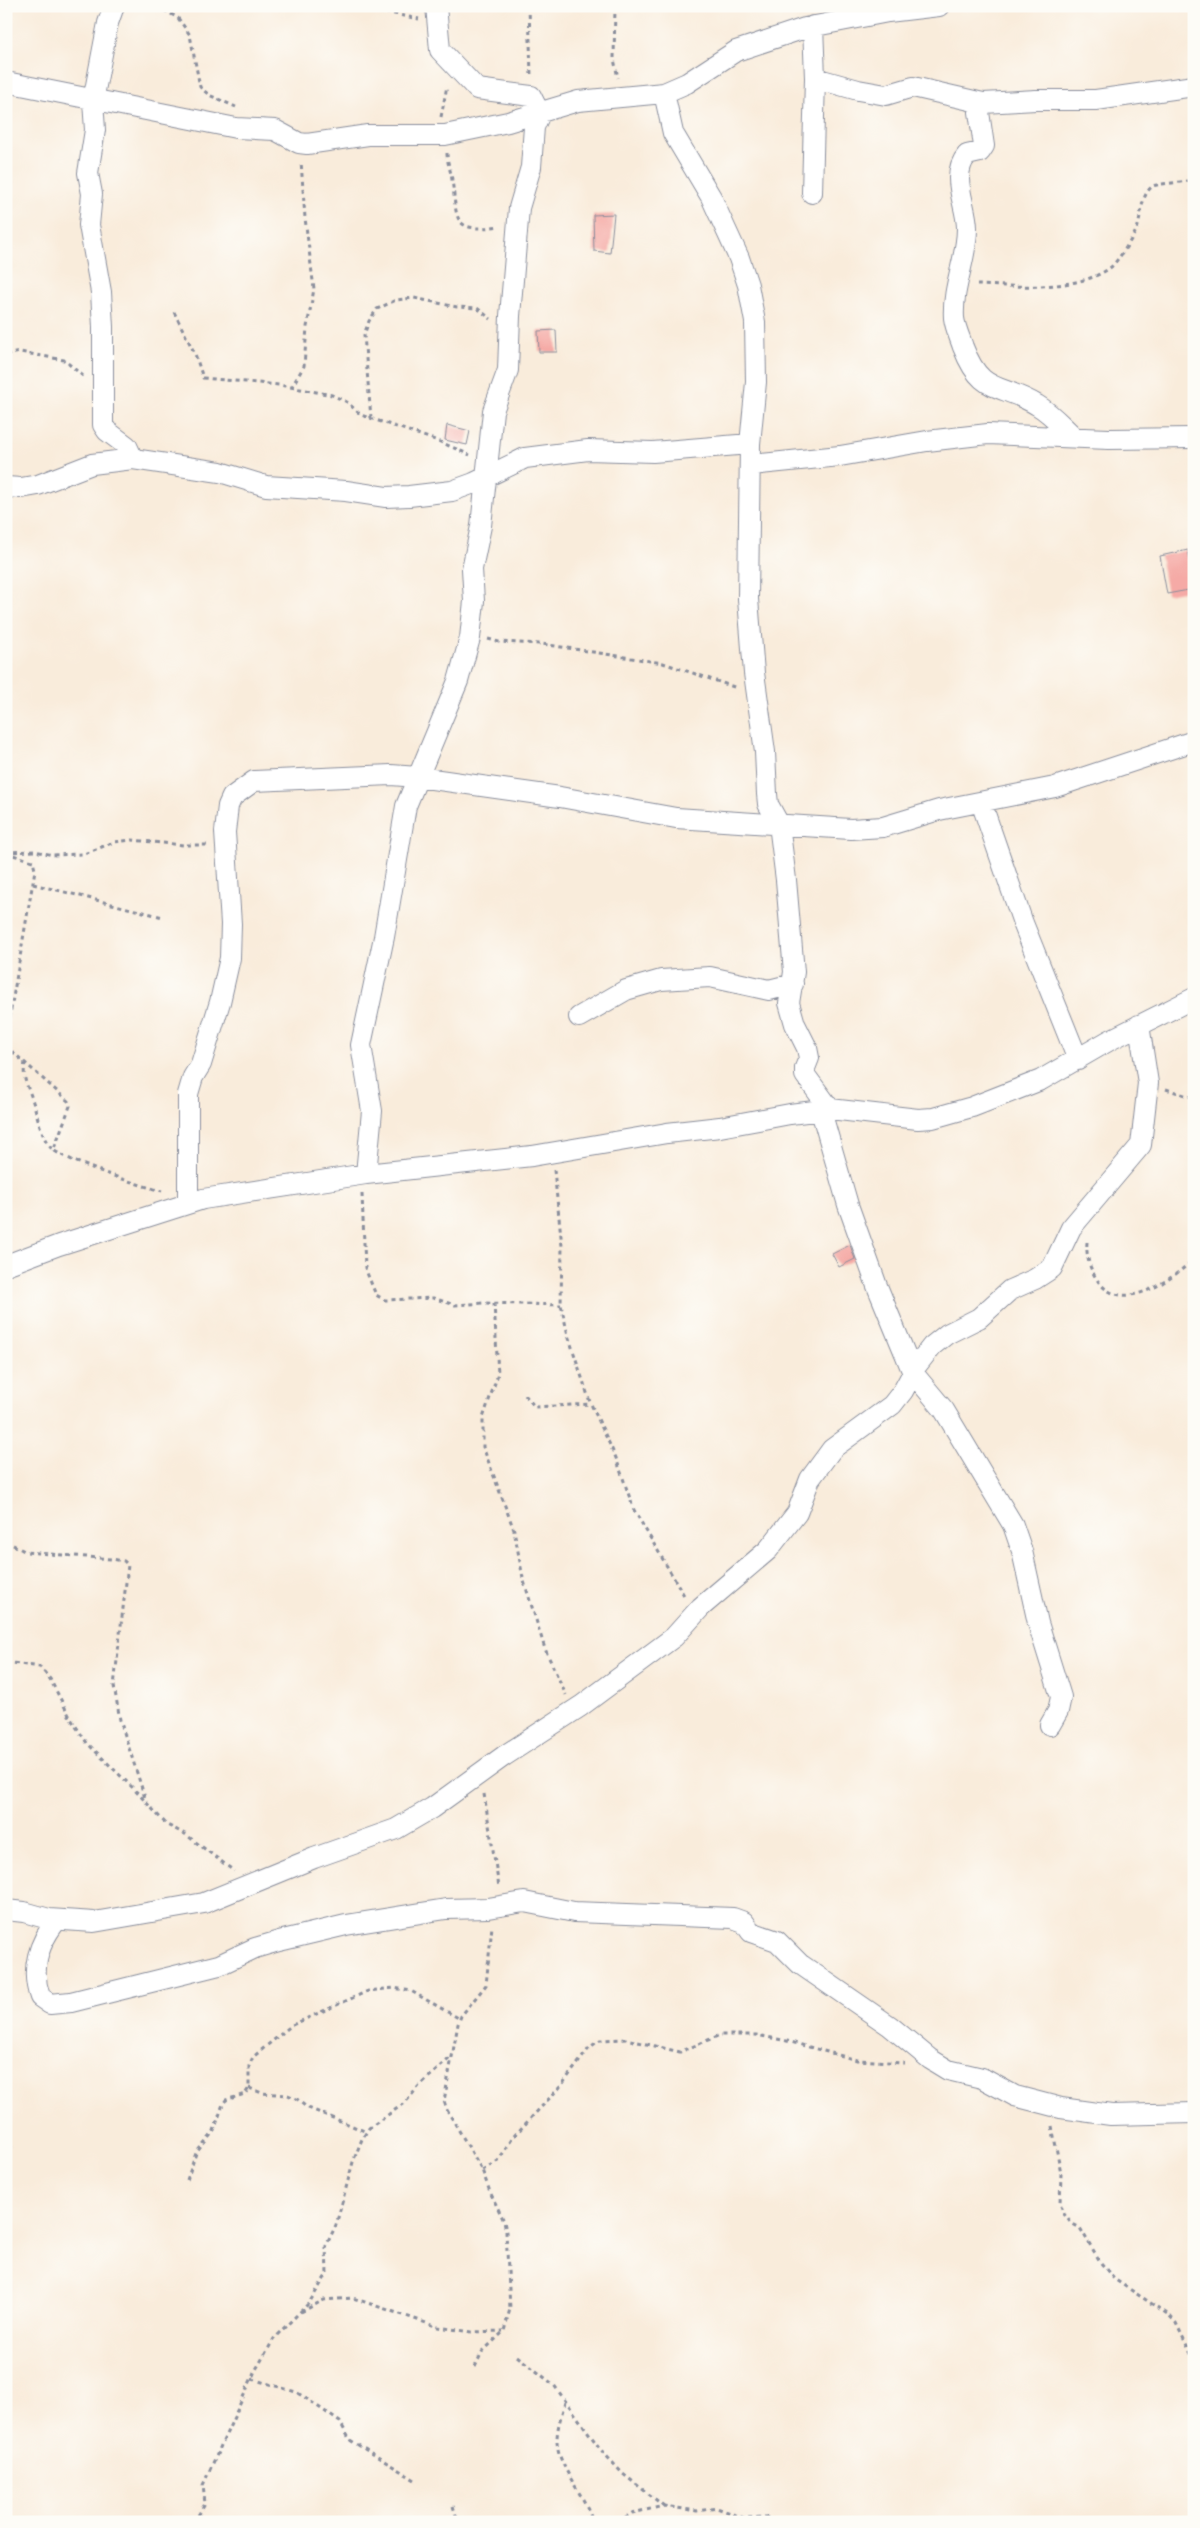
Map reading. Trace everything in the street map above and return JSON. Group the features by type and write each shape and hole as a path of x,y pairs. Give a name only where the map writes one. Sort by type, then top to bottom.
{"street":[{"path":"6,82 93,101 236,128 275,130 299,143 322,144 368,135 443,135 536,106 629,95 664,93 687,83 736,51 813,26 862,12 939,6"},
{"path":"112,7 93,101 95,130 88,173 92,194 89,225 101,292 104,429 127,446 133,459"},
{"path":"437,15 440,50 477,89 502,91 536,106"},
{"path":"812,193 815,78 813,26"},
{"path":"815,78 858,90 886,94 913,87 982,103 1036,100 1096,100 1194,86"},
{"path":"6,97 34,88"},
{"path":"664,93 673,133 711,197 739,258 748,285 755,322 756,372 750,444 747,573 758,700 765,752 768,804 779,824 786,880 794,972 789,1004 795,1024 807,1048 809,1058 805,1068 805,1075 825,1110 848,1205 877,1286 913,1373 944,1410 1013,1525 1022,1551 1038,1624 1061,1697 1058,1711 1050,1725"},
{"path":"982,103 979,112 984,146 980,152 965,157 960,168 959,189 967,225 967,235 957,285 954,319 975,373 982,380 1002,391 1036,404 1074,437"},
{"path":"366,1174 372,1111 361,1045 384,937 406,806 458,682 470,638 474,601 472,569 481,526 494,411 508,375 518,223 523,191 531,168 536,106"},
{"path":"750,466 840,456 927,441 988,434 1109,439 1194,438"},
{"path":"6,487 21,488 38,485 92,464 133,459 220,472 266,486 346,491 386,497 452,491 487,470 525,458 588,450 653,452 750,444"},
{"path":"188,1200 188,1094 193,1077 204,1055 230,958 231,924 226,844 228,806 232,797 254,781 391,775 418,777 560,797 676,818 851,828 883,827 939,810 1055,787 1194,741"},
{"path":"981,802 1023,923 1063,1018 1078,1060"},
{"path":"579,1017 626,990 661,980 710,976 769,990 793,984"},
{"path":"6,1265 188,1200 342,1177 552,1152 825,1110 918,1119 933,1118 972,1106 1033,1083 1139,1025 1194,998"},
{"path":"6,1910 57,1920 94,1922 204,1903 314,1858 396,1829 432,1808 482,1774 504,1756 573,1711 674,1637 695,1614 768,1550 797,1513 810,1479 832,1449 892,1405 904,1391 913,1373 932,1346 947,1334 978,1318 1010,1290 1035,1279 1052,1268 1071,1228 1141,1146 1148,1083 1139,1025"},
{"path":"57,1920 43,1939 38,1950 36,1974 40,1997 50,2004 71,2002 219,1965 267,1944 346,1925 446,1909 462,1910 524,1902 574,1912 739,1919 751,1932 777,1942 800,1964 890,2026 940,2066 982,2078 1032,2102 1061,2108 1110,2115 1194,2112"}],"path":[{"path":"158,6 178,18 190,35 195,52 195,71 200,87 209,95 244,110"},
{"path":"354,6 437,15"},
{"path":"529,6 536,106"},
{"path":"615,6 614,60 620,84 629,95"},
{"path":"449,61 441,118 457,217 468,227 479,229 518,223"},
{"path":"291,388 304,366 307,327 314,289 305,218 299,143"},
{"path":"957,285 1058,285 1085,279 1111,266 1137,228 1144,199 1150,188 1154,185 1175,184 1194,180"},
{"path":"371,418 364,335 369,321 377,309 405,298 457,307 476,308 486,314 510,339"},
{"path":"174,312 195,354 203,378 291,388 332,395 347,402 361,415 438,441 487,470"},
{"path":"6,355 20,352 44,355 64,360 83,376 103,378"},
{"path":"471,621 490,640 542,644 663,663 730,684 758,700"},
{"path":"6,853 35,851 53,855 84,854 114,842 132,840 183,845 226,844"},
{"path":"6,853 35,863 6,1038"},
{"path":"33,884 163,917"},
{"path":"6,1046 68,1101 70,1106 53,1151"},
{"path":"25,1062 24,1082 30,1092 44,1134 53,1151 143,1186 188,1200"},
{"path":"1148,1083 1194,1098"},
{"path":"552,1152 562,1246 561,1305 568,1335 591,1404 616,1458 634,1510 695,1614"},
{"path":"342,1177 359,1190 362,1195 365,1268 376,1295 393,1302 433,1298 455,1305 494,1303 561,1305"},
{"path":"1088,1208 1087,1251 1090,1268 1103,1289 1116,1296 1132,1296 1157,1285 1194,1259"},
{"path":"494,1303 498,1374 483,1418 483,1447 512,1523 523,1578 545,1649 573,1711"},
{"path":"525,1395 535,1407 591,1404"},
{"path":"6,1541 26,1552 111,1559 124,1561 128,1565 114,1672 115,1695 120,1720 146,1801"},
{"path":"6,1662 40,1667 71,1719 88,1743 146,1801 167,1826 185,1834 253,1884"},
{"path":"475,2366 486,2348 504,2331 510,2309 504,2221 482,2170 445,2106 450,2057 460,2019 486,1985 492,1923 500,1906 500,1894 482,1774"},
{"path":"187,2180 196,2153 214,2131 223,2104 226,2100 245,2094 249,2088 249,2066 261,2048 292,2025 368,1991 402,1988 460,2019"},
{"path":"482,2170 498,2161 514,2136 561,2086 590,2047 600,2040 626,2039 680,2052 720,2035 756,2035 787,2041 857,2060 940,2066"},
{"path":"194,2522 204,2504 203,2485 252,2378 275,2337 309,2302 327,2274 326,2246 336,2225 353,2162 367,2132 405,2102 450,2057"},
{"path":"249,2088 262,2093 288,2095 297,2099 306,2107 367,2132"},
{"path":"1052,2123 1061,2173 1060,2202 1064,2214 1071,2223 1080,2228 1100,2263 1114,2279 1169,2315 1176,2323 1194,2360"},
{"path":"6,2148 14,2147"},
{"path":"298,2314 324,2300 353,2298 438,2327 472,2332 504,2331"},
{"path":"517,2356 554,2385 601,2450 623,2474 664,2506"},
{"path":"252,2378 296,2392 340,2422 350,2440 415,2480"},
{"path":"565,2402 557,2441 576,2488 590,2510 593,2522"},
{"path":"453,2506 458,2522"},
{"path":"618,2522 632,2513 664,2506 697,2511 717,2508 737,2516 765,2517 781,2522"}],"building":[{"path":"614,214 610,253 594,251 593,215"},
{"path":"556,330 557,352 539,352 538,331"},
{"path":"447,425 470,431 467,445 445,440"},
{"path":"1188,550 1190,560 1194,560 1194,589 1167,594 1160,556"},
{"path":"850,1245 855,1259 839,1267 832,1254"}]}
